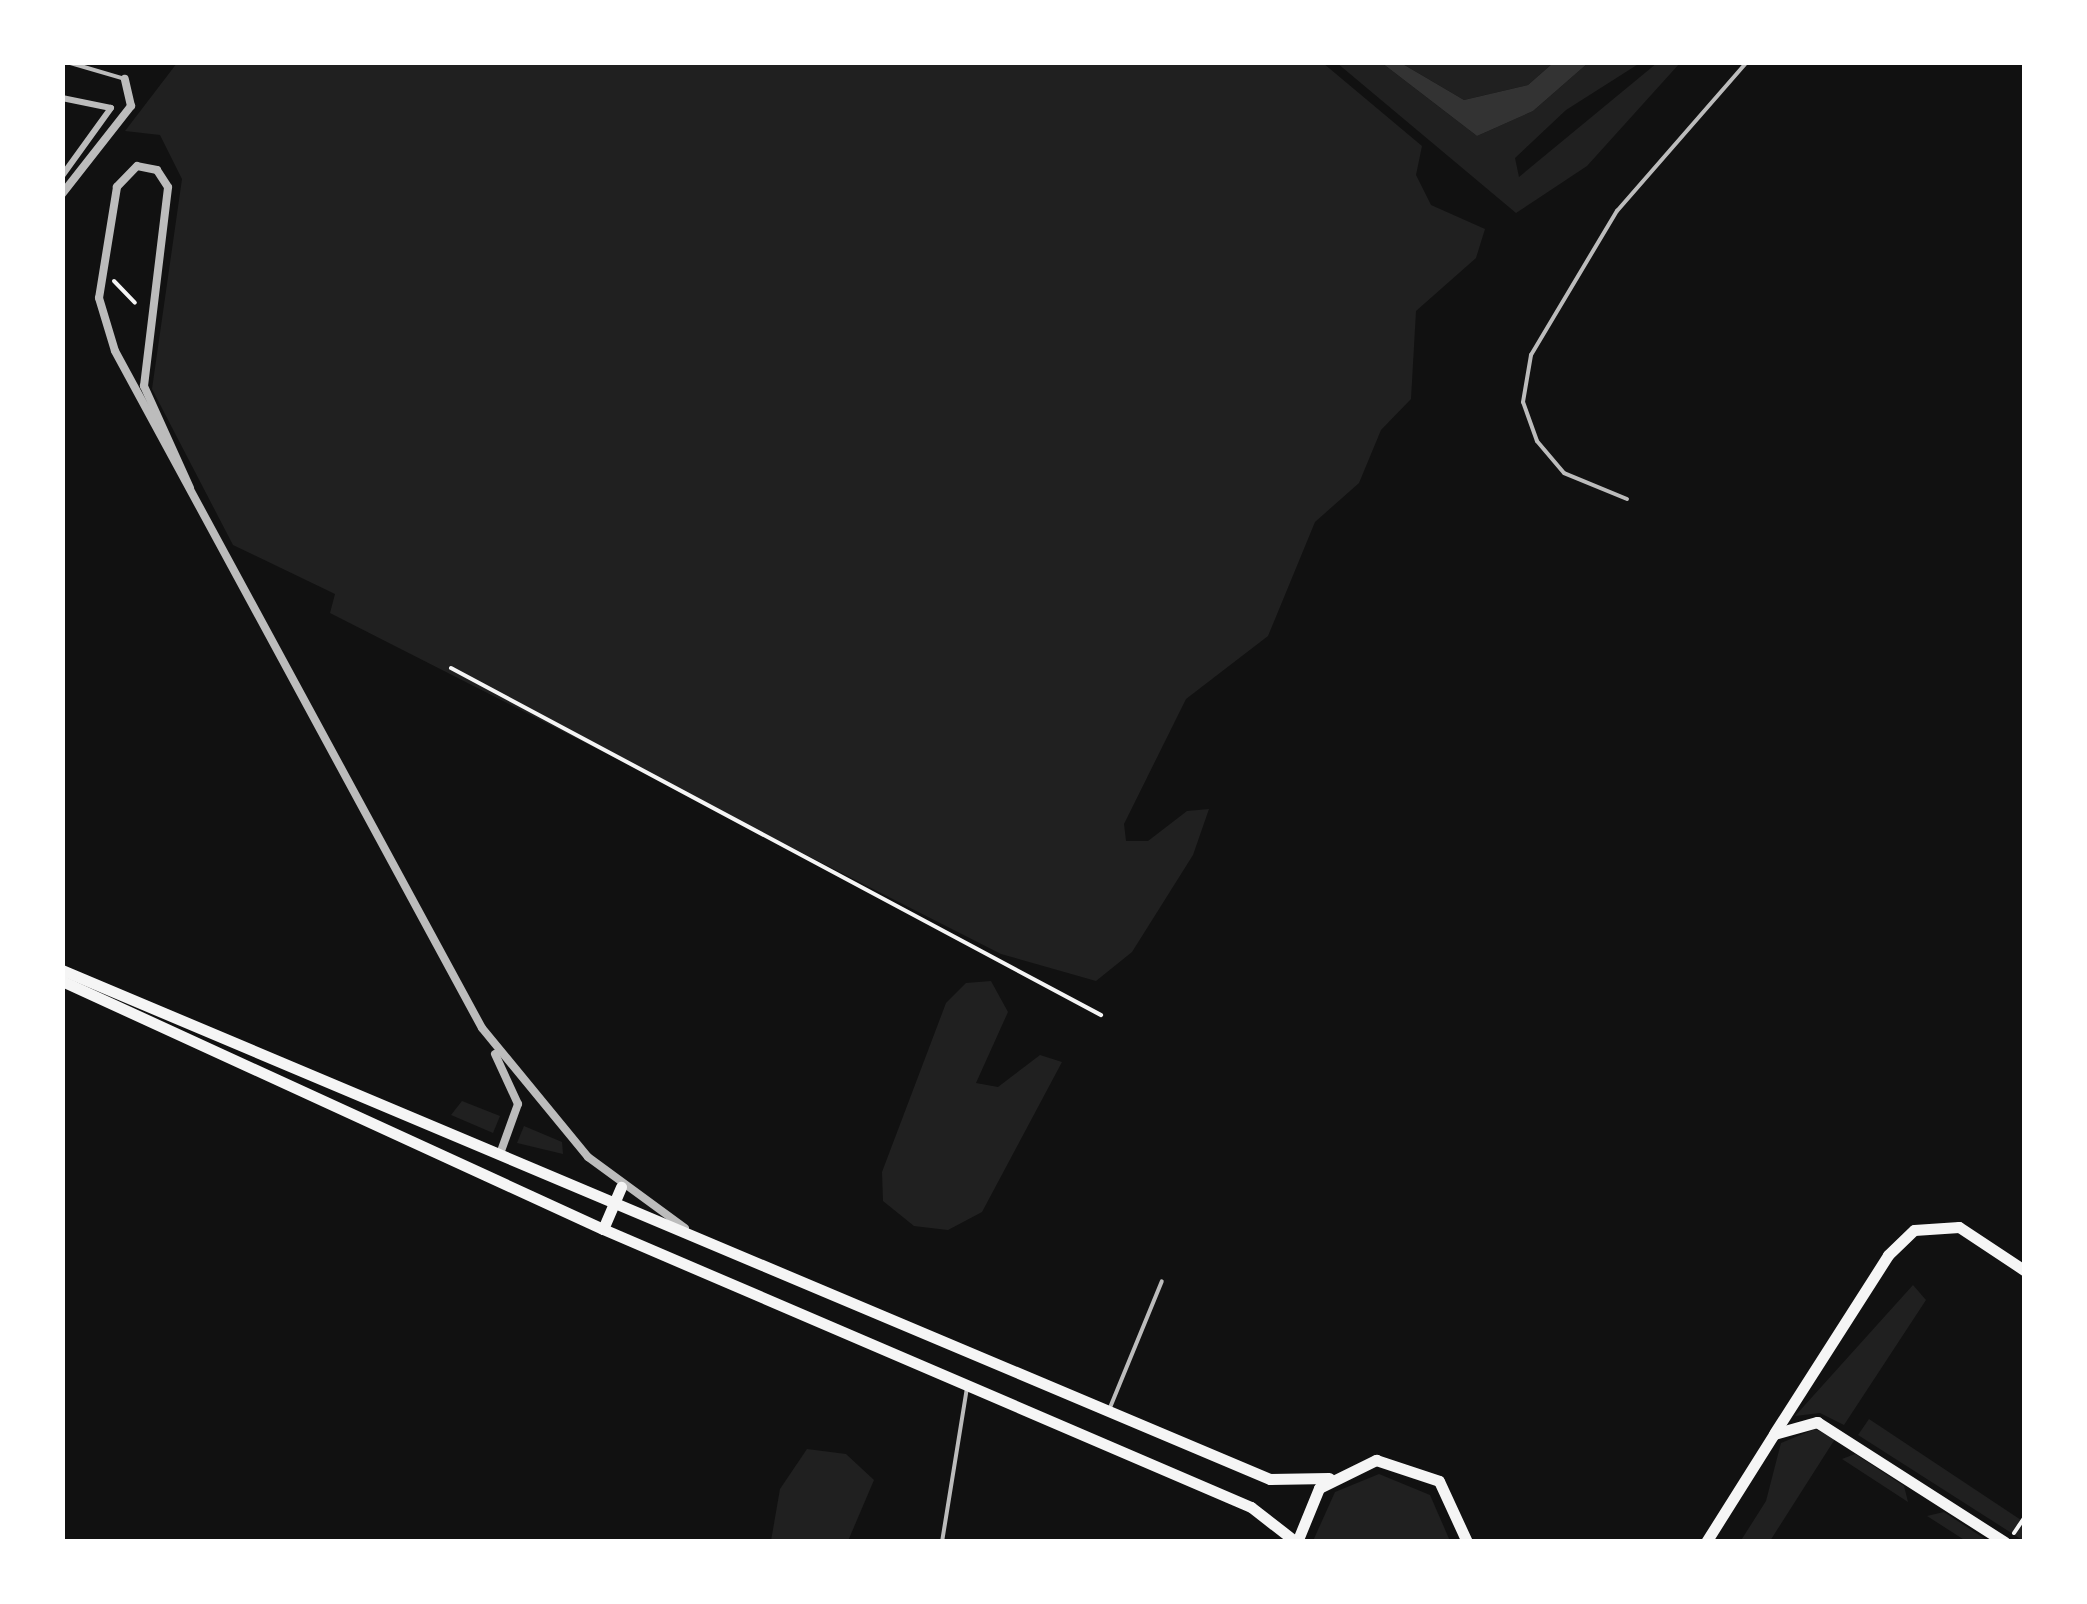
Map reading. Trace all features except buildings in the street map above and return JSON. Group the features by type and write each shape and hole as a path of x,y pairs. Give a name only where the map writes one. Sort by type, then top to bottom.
{"main road":[{"path":"62,970 502,1151 619,1193 686,1228 1270,1479 1329,1478 1376,1460 1425,1471 1459,1508 1467,1542"},
{"path":"62,980 603,1229 1251,1507 1297,1542 1310,1499 1329,1478"},
{"path":"603,1229 619,1193"},
{"path":"1706,1542 1888,1255 1914,1230 1959,1227 2024,1270"},
{"path":"1774,1434 1828,1424 2007,1542"}],"street":[{"path":"62,194 131,106 125,79"},
{"path":"62,98 111,108 62,176"},
{"path":"190,488 144,386 168,187 157,170 137,166 117,187 100,314 190,488 482,1028 518,1104 502,1151"},
{"path":"482,1028 619,1193"}],"lane":[{"path":"67,62 125,79"},
{"path":"1628,499 1564,473 1537,441 1524,402 1531,355 1616,211 1747,62"},
{"path":"1109,1410 1162,1282"},
{"path":"942,1542 968,1385"}],"path":[{"path":"114,281 136,303"},
{"path":"451,668 1101,1014"},
{"path":"2007,1542 2024,1518"}],"shaded area":[{"path":"177,63 1323,63 1422,146 1416,175 1431,205 1485,229 1476,258 1416,311 1411,399 1381,430 1359,483 1315,522 1268,636 1186,699 1124,824 1126,841 1148,841 1187,811 1209,809 1193,855 1132,952 1096,981 1001,954 330,613 335,594 233,545 152,389 182,179 160,135 125,131"},
{"path":"1337,63 1382,63 1477,136 1533,111 1588,63 1640,63 1566,110 1515,158 1519,177 1657,63 1680,63 1587,166 1516,213"},
{"path":"1382,63 1401,63 1464,100 1528,85 1553,63 1588,63 1533,111 1477,136"},
{"path":"1401,63 1553,63 1528,85 1464,100"},
{"path":"991,981 1008,1012 976,1083 998,1087 1040,1055 1062,1062 982,1212 948,1230 914,1226 883,1201 882,1172 946,1003 966,983"},
{"path":"462,1101 500,1116 493,1133 451,1115"},
{"path":"524,1126 562,1142 563,1154 517,1143"},
{"path":"1913,1285 1926,1300 1844,1425 1820,1413 1795,1416"},
{"path":"1869,1419 2024,1522 2024,1541 1858,1435"},
{"path":"1815,1429 1835,1439 1770,1541 1740,1542 1766,1501 1781,1443"},
{"path":"807,1449 846,1454 874,1480 848,1541 771,1541 780,1489"},
{"path":"1855,1454 1904,1486 1908,1502 1842,1459"},
{"path":"1379,1474 1430,1495 1450,1541 1313,1541 1335,1492"},
{"path":"1944,1512 1988,1541 1966,1541 1927,1516"}]}
